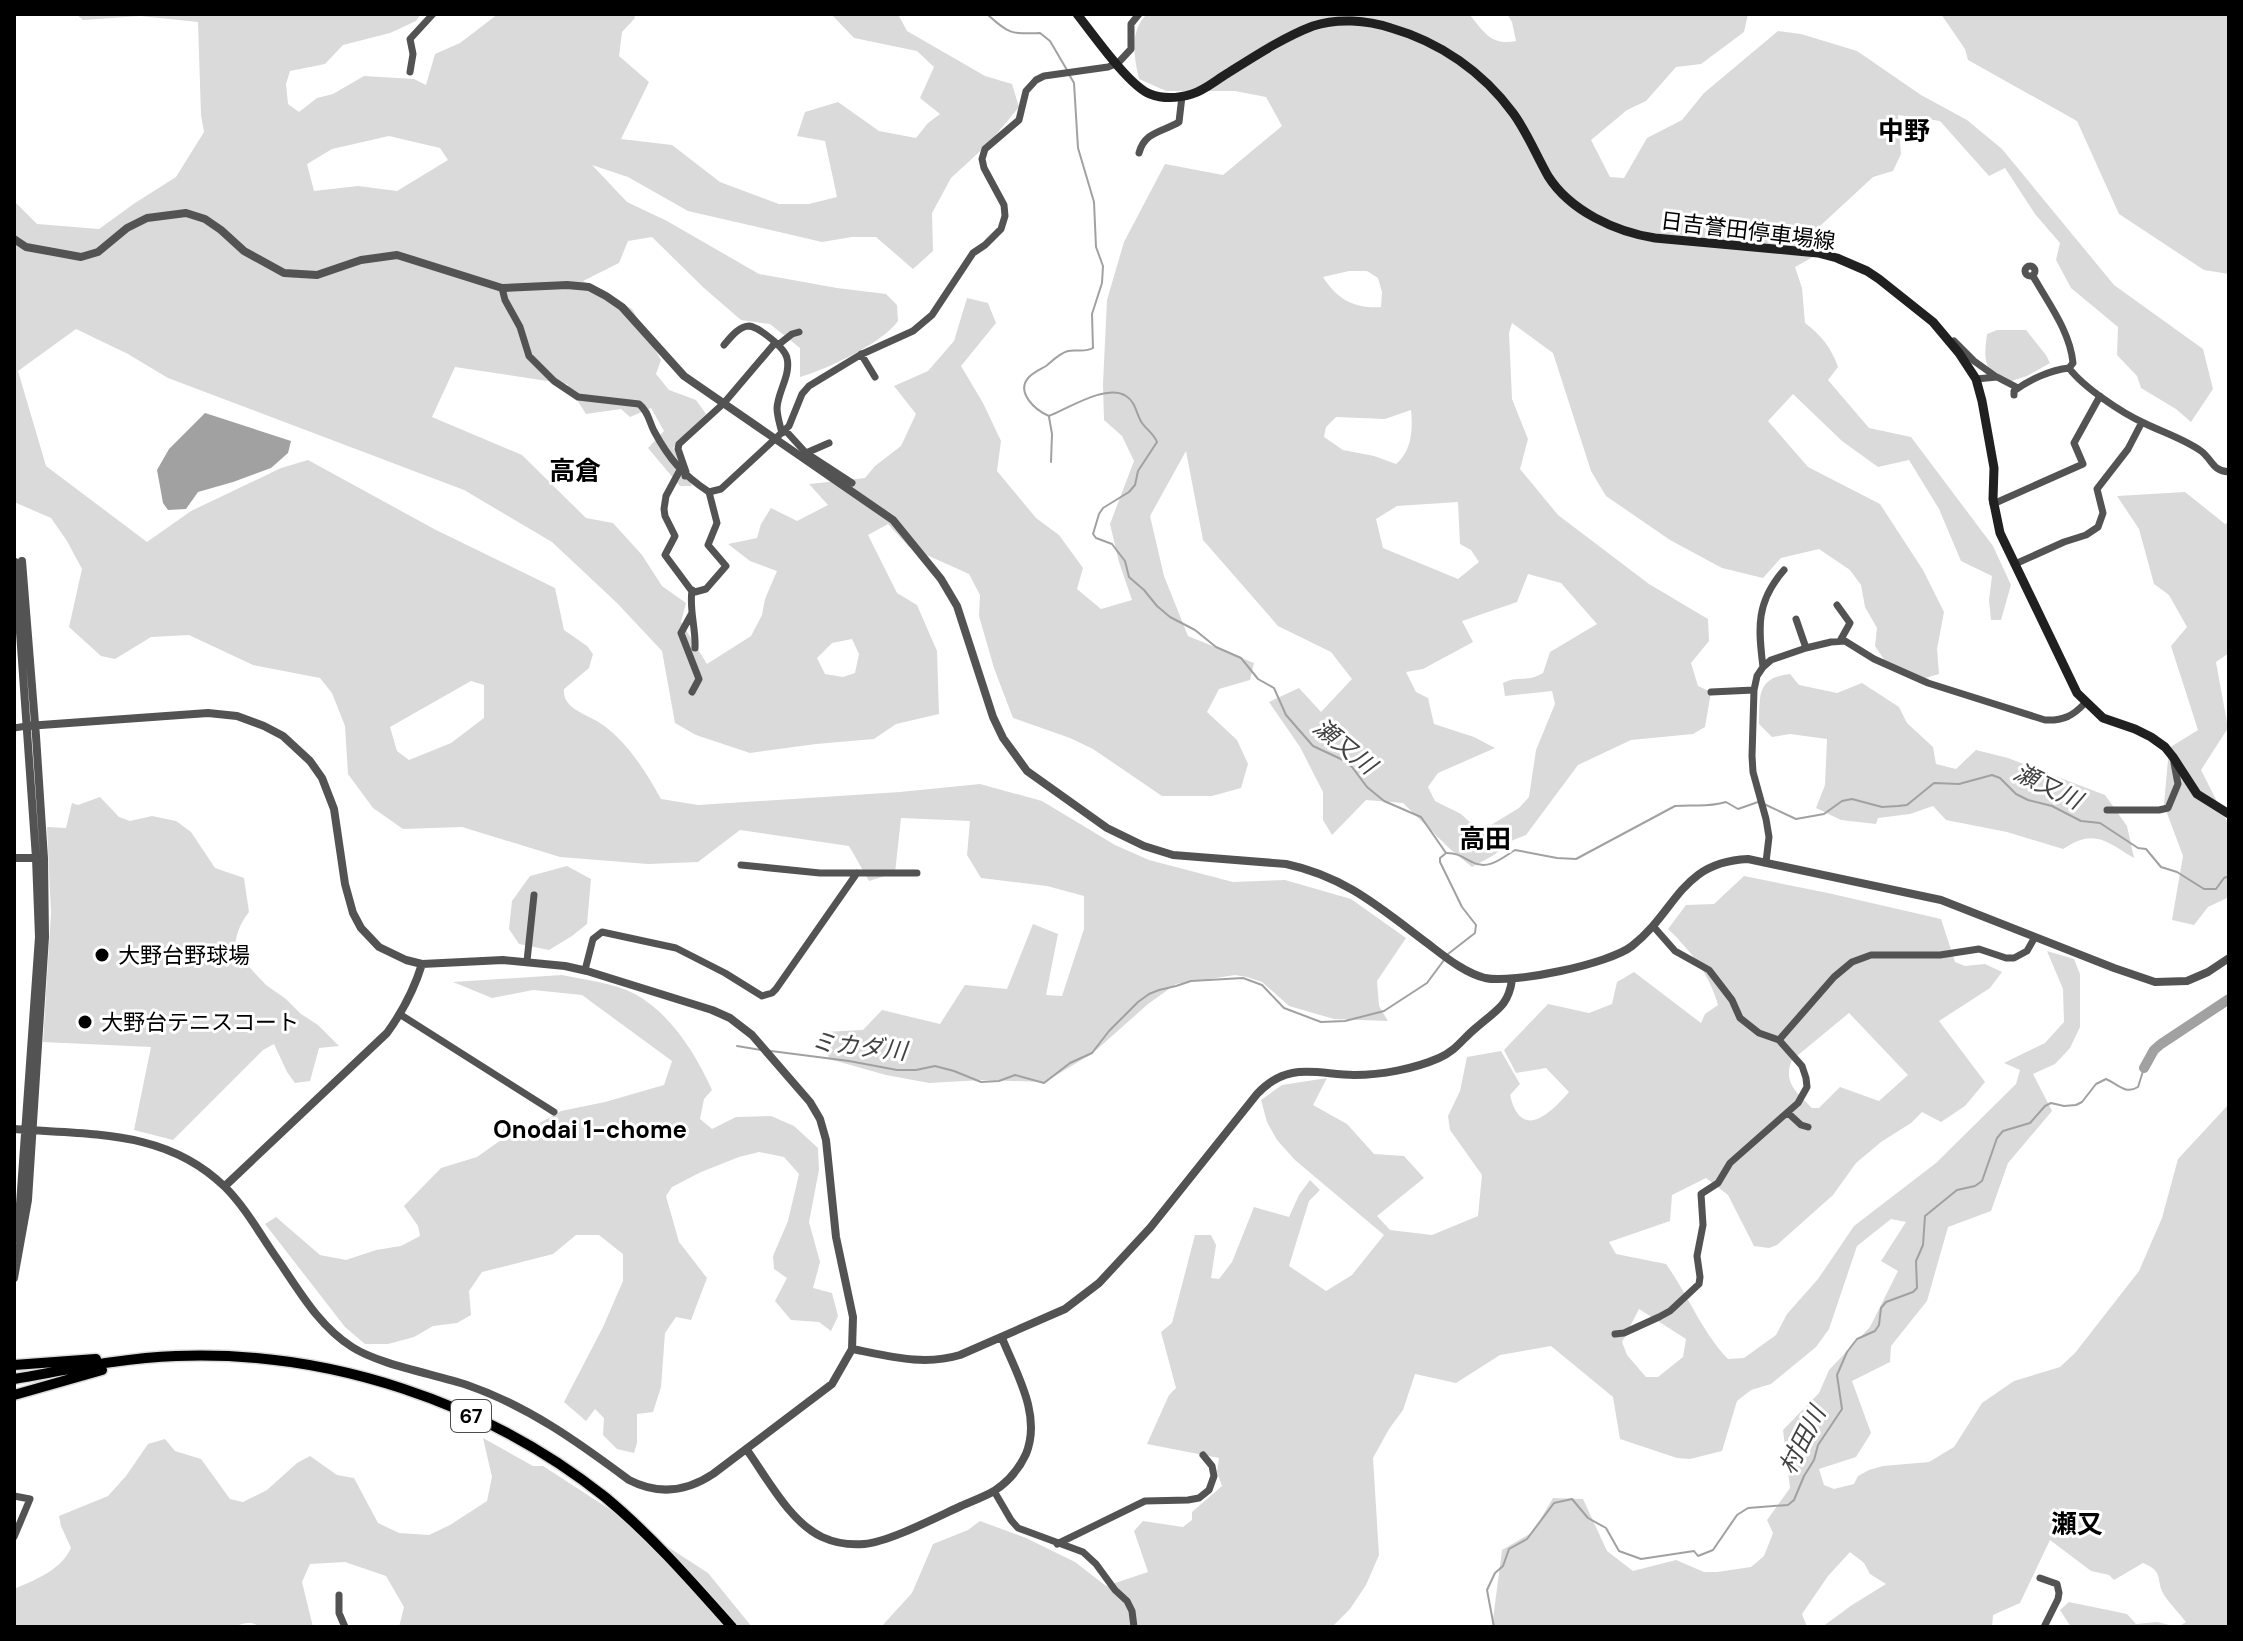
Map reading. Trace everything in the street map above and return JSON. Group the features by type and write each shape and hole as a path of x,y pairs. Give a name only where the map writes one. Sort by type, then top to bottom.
{"main road":[{"path":"1077,14 1132,81 1149,94 1169,98 1182,96"},
{"name":"日吉誉田停車場線","path":"1182,96 1201,90 1274,46 1315,26 1343,21 1390,27 1446,51 1472,69 1512,112 1565,198 1599,219 1643,236 1818,253 1837,258 1879,279 1923,312 1976,379 1994,468 1993,504 2000,533 2067,674 2085,703 2103,718 2151,737 2173,757 2197,794 2229,814"},
{"name":"67","path":"14,1379 142,1358 178,1356 260,1359 380,1382 466,1414 509,1435 605,1497 644,1532 732,1627"},
{"path":"14,1365 142,1358"},
{"path":"14,1395 142,1358"}],"street":[{"path":"410,72 413,54 410,39 433,14"},
{"path":"709,492 721,489 789,426 802,394 809,386 861,354 913,331 932,315 973,253 1001,229 1004,205 984,168 982,159 985,149 1019,120 1026,91 1036,80 1118,63 1131,49 1131,24 1139,14"},
{"path":"1139,153 1150,135 1179,122 1182,96"},
{"path":"14,239 26,247 81,257 98,252 127,228 147,218 186,213 205,219 244,251 284,273 317,275 361,260 397,255 502,288 589,287 622,307 684,376 724,403 781,434 852,483"},
{"path":"1946,338 2016,392 2049,373 2069,368 2073,363 2072,349 2033,276"},
{"path":"502,288 520,327 525,347 536,365 578,397 639,404 682,473 709,492 717,523 708,545 726,566 706,589 700,592 692,590"},
{"path":"724,345 746,326 757,329 777,344 787,358 787,373 777,405 781,434 893,520 941,579 957,606 993,717 1003,738 1027,771 1107,828 1144,846 1173,855 1286,864 1339,881 1363,895 1462,968 1484,978 1512,980 1615,956 1631,947 1653,926 1692,879 1708,868 1731,859 1766,862 1941,900 2155,982 2187,981 2229,958"},
{"path":"695,648 692,590 665,555 675,536 665,516 666,496 682,473 686,472 679,444 724,403 777,344 799,332"},
{"path":"861,354 875,377"},
{"path":"2069,368 2076,378 2100,396 2142,422 2202,451 2217,469 2229,472"},
{"path":"1976,379 1995,376"},
{"path":"1993,504 2083,464 2074,443 2100,396"},
{"path":"2015,564 2086,535 2098,527 2103,513 2097,489 2128,449 2142,422"},
{"path":"806,453 829,443"},
{"path":"14,1239 29,1130 45,937 44,858 21,645 17,562"},
{"path":"1763,667 1759,631 1761,613 1770,587 1784,570"},
{"path":"1837,605 1850,623 1840,641"},
{"path":"692,613 681,633 699,679 692,692"},
{"path":"1796,619 1806,648"},
{"path":"1766,862 1769,837 1752,756 1754,690 1757,676 1771,660 1840,641 1928,683 2045,720 2057,721 2069,717 2085,703"},
{"path":"1711,692 1754,690"},
{"path":"14,728 195,713 237,716 264,726 283,736 310,761 329,793 338,827 348,900 357,921 379,947 422,964 527,961 585,970 693,1003 730,1018 762,1045 810,1102 820,1119 826,1140 836,1237 853,1317 852,1349 832,1384 699,1484 668,1491 641,1487 564,1433 526,1411 471,1386 357,1350 326,1327 239,1203 225,1186 202,1167 168,1148 134,1138 14,1129"},
{"path":"14,1278 28,1200 39,937 31,726"},
{"path":"2107,810 2168,808 2178,784 2173,757"},
{"path":"14,858 36,858"},
{"path":"741,865 786,870 917,873"},
{"path":"585,970 593,939 602,932 676,948 762,996 769,995 857,873"},
{"path":"527,961 534,895"},
{"path":"1615,1334 1624,1333 1670,1311 1699,1284 1697,1256 1703,1225 1701,1194 1718,1183 1730,1163 1788,1113 1801,1099 1807,1082 1802,1066 1779,1040 1744,1024 1732,1000 1709,970 1675,951 1653,926"},
{"path":"1779,1040 1834,977 1852,962 1871,955 1940,955 1979,949 2014,958 2027,951 2035,937"},
{"path":"225,1186 387,1033 401,1015 422,964"},
{"path":"852,1349 902,1359 934,1360 960,1355 1065,1309 1099,1283 1150,1228 1271,1080 1308,1071 1372,1074 1440,1058 1457,1048 1473,1030 1504,1005 1512,980"},
{"path":"401,1015 554,1112"},
{"path":"1788,1113 1808,1127"},
{"path":"747,1450 792,1513 825,1538 838,1542 865,1544 881,1540 994,1491 1014,1475 1027,1453 1031,1428 1029,1405 1002,1338"},
{"path":"1057,1544 1145,1501 1199,1498 1209,1490 1214,1476 1212,1466 1203,1455"},
{"path":"994,1491 1018,1528 1083,1552 1096,1564 1127,1601 1134,1627"},
{"path":"14,1496 30,1499 14,1537"},
{"path":"2040,1578 2057,1584 2059,1593 2044,1627"},
{"path":"339,1595 339,1613 345,1627"}],"shaded area":[{"path":"76,14 421,14 416,21 390,33 343,45 325,64 290,71 286,84 288,104 299,112 317,98 333,94 364,76 414,79 426,85 435,54 460,43 498,14 634,14 635,18 622,32 619,56 649,82 621,139 672,145 720,182 779,204 809,204 837,197 825,141 797,136 805,112 838,102 879,131 916,138 940,114 920,98 934,67 917,51 854,38 832,15 827,14 898,14 907,31 985,76 1012,84 1019,107 989,143 951,178 932,213 933,251 913,269 876,237 822,242 688,211 628,177 592,165 627,202 667,221 759,274 886,294 897,305 898,321 880,338 839,362 800,377 800,348 770,324 741,320 652,237 628,241 619,263 583,281 632,309 661,360 656,374 669,390 696,400 706,414 673,448 692,486 680,486 648,448 664,431 651,408 630,417 621,409 586,414 567,384 455,367 432,417 522,455 586,518 613,523 642,555 662,586 686,603 681,622 707,664 751,636 762,615 777,571 750,561 728,544 757,538 771,508 797,521 828,505 809,484 865,478 901,446 916,414 894,386 928,371 954,341 967,298 988,303 996,323 961,366 1001,441 997,471 1036,518 1059,535 1083,568 1077,589 1101,609 1132,600 1110,524 1134,461 1122,436 1104,420 1103,384 1107,300 1124,242 1165,164 1223,175 1282,126 1266,97 1235,91 1166,91 1139,79 1135,36 1147,14 1469,14 1489,36 1507,42 1516,41 1507,14 1748,14 1744,32 1701,64 1676,67 1646,101 1627,110 1591,140 1610,177 1624,178 1647,138 1682,120 1704,93 1778,31 1801,34 1857,51 1921,95 1967,120 2002,149 2114,285 2203,349 2213,389 2191,422 2141,388 2137,376 2117,355 2118,327 2071,288 2056,260 2060,243 2035,214 2005,168 1989,176 1940,121 1898,115 1901,154 1893,171 1873,177 1820,226 1831,247 1795,267 1802,288 1805,323 1825,342 1838,367 1828,380 1869,428 1911,437 1993,546 2011,585 2001,620 1991,620 1989,600 1992,576 1961,561 1939,509 1909,460 1878,467 1842,441 1793,394 1768,421 1808,467 1880,504 1923,570 1944,612 1937,649 1939,674 1919,680 1885,661 1875,646 1877,628 1865,607 1861,585 1850,570 1819,549 1781,558 1763,578 1722,568 1670,540 1606,496 1591,471 1553,353 1512,323 1509,333 1512,399 1528,439 1520,469 1558,515 1649,584 1708,619 1709,641 1691,663 1698,686 1711,692 1705,727 1693,734 1631,740 1578,765 1526,835 1511,841 1472,867 1403,803 1366,800 1332,835 1323,820 1323,792 1300,747 1269,702 1299,688 1321,712 1352,679 1331,652 1278,626 1203,540 1186,451 1150,516 1164,576 1188,636 1254,663 1250,680 1219,689 1207,712 1237,740 1248,764 1241,788 1212,796 1162,796 1093,749 1013,718 979,616 980,595 969,574 909,547 888,524 868,535 897,593 917,605 937,651 939,714 896,724 874,739 750,753 696,735 675,723 662,651 617,603 552,542 464,490 168,378 76,329 18,371 46,466 147,542 191,511 281,468 308,460 436,530 555,588 564,630 593,654 589,668 564,689 567,702 620,740 643,768 661,799 698,805 980,784 1042,801 1115,845 1149,860 1233,882 1285,880 1351,899 1406,938 1377,981 1379,1006 1388,1021 1334,1019 1289,1006 1262,982 1235,975 1176,984 1148,1004 1093,1053 1045,1082 983,1080 929,1083 829,1059 823,1032 863,1030 882,1010 940,1024 965,985 1007,989 1033,924 1058,934 1046,995 1062,996 1084,929 1084,896 1047,886 981,878 967,855 970,821 901,818 895,873 869,881 849,846 740,830 698,862 648,864 560,857 462,827 403,829 373,808 348,774 345,726 332,693 320,678 253,665 189,635 151,637 115,659 101,656 69,627 82,569 51,518 14,502 14,201 37,224 99,229 176,177 204,132 198,22 140,16 83,20","holes":["389,136 440,148 448,160 397,191 358,186 314,191 307,164 332,149","1349,271 1367,271 1378,278 1382,292 1381,307 1354,304 1340,297 1323,277","1411,410 1411,432 1405,453 1396,464 1343,450 1324,437 1326,427 1336,417 1385,419","1458,502 1460,544 1471,550 1479,562 1458,579 1383,548 1376,519 1397,506","1528,574 1561,583 1597,624 1550,652 1543,673 1503,683 1505,696 1552,691 1555,704 1536,750 1529,797 1519,808 1491,825 1474,826 1461,814 1435,801 1428,787 1438,773 1495,748 1474,737 1434,724 1428,698 1416,692 1406,672 1423,669 1473,642 1462,621 1517,602","852,639 859,654 855,673 843,677 825,674 817,658 832,643","471,681 484,685 484,718 451,743 409,760 397,751 390,727"]},
{"path":"1941,14 2229,14 2229,274 2204,270 2119,214 2077,121 1968,60 1965,49"},
{"path":"1997,330 2026,330 2050,363 2027,376 2002,384 1991,372 1985,356 1987,334"},
{"path":"205,413 291,441 288,453 271,468 198,492 186,509 168,510 163,503 157,470 169,449"},
{"path":"2185,492 2225,524 2229,522 2229,653 2216,662 2228,728 2201,770 2229,825 2229,897 2208,907 2194,925 2172,920 2183,856 2164,805 2169,748 2198,730 2171,646 2187,627 2169,595 2154,584 2139,529 2117,496"},
{"path":"1790,674 1799,685 1837,693 1862,683 1899,707 1907,723 1933,747 1936,764 1956,769 1976,750 2008,758 2105,795 2127,826 2134,858 2100,839 2083,839 2063,849 2007,832 1946,820 1933,806 1910,814 1878,818 1876,824 1841,820 1816,808 1825,785 1827,739 1790,734 1772,737 1759,724 1762,690 1771,680"},
{"path":"100,797 119,817 130,821 152,816 176,821 191,832 215,868 244,878 249,912 238,931 235,952 266,985 318,1025 339,1046 319,1048 310,1081 295,1083 274,1044 263,1050 173,1140 134,1130 151,1047 43,1042 51,913 47,827 66,828 72,803 78,805"},
{"path":"567,866 591,879 587,924 549,950 519,944 509,929 512,901 530,876"},
{"path":"1744,876 1941,919 1955,962 1965,966 1985,964 2002,972 1990,988 1939,1021 1985,1082 1965,1106 1941,1122 1922,1112 1881,1142 1856,1163 1833,1195 1777,1245 1769,1248 1754,1246 1728,1195 1706,1178 1672,1195 1670,1221 1609,1242 1616,1254 1666,1264 1710,1337 1728,1359 1744,1358 1776,1335 1787,1314 1818,1279 1854,1226 1936,1163 2016,1084 2020,1070 2004,1063 2045,1043 2064,1022 2063,989 2047,951 2074,959 2080,974 2080,1027 2070,1048 2055,1064 2033,1074 2052,1111 2008,1163 1991,1211 1948,1227 1927,1301 1891,1346 1890,1362 1852,1381 1871,1433 1856,1457 1819,1469 1824,1485 1834,1489 1854,1484 1858,1476 1883,1466 1929,1462 1954,1447 1982,1403 2014,1381 2060,1367 2075,1353 2139,1271 2162,1218 2178,1159 2229,1104 2229,1627 2178,1627 2186,1622 2164,1595 2157,1573 2150,1566 2143,1563 2114,1580 2109,1575 2091,1571 2050,1540 2020,1603 1993,1615 1992,1627 1822,1627 1886,1584 1870,1574 1864,1563 1850,1552 1828,1576 1802,1614 1807,1627 1492,1627 1502,1550 1533,1532 1553,1498 1583,1499 1607,1551 1633,1571 1676,1560 1704,1572 1717,1572 1751,1567 1764,1556 1773,1533 1767,1520 1790,1488 1783,1430 1819,1393 1829,1370 1870,1327 1898,1271 1881,1261 1906,1222 1891,1219 1857,1246 1829,1329 1816,1347 1771,1384 1751,1390 1737,1401 1722,1451 1690,1459 1677,1458 1620,1439 1613,1397 1551,1346 1500,1355 1456,1383 1415,1374 1403,1410 1373,1458 1379,1555 1366,1585 1350,1609 1332,1627 881,1627 912,1593 933,1544 968,1530 980,1521 1026,1538 1075,1562 1106,1586 1148,1572 1134,1531 1143,1521 1183,1527 1192,1520 1192,1512 1222,1486 1217,1472 1219,1458 1147,1444 1169,1395 1176,1388 1161,1332 1172,1323 1195,1235 1211,1235 1216,1245 1211,1278 1219,1279 1232,1262 1254,1207 1289,1217 1310,1180 1320,1190 1309,1201 1289,1266 1326,1291 1352,1275 1384,1235 1295,1160 1277,1140 1267,1122 1261,1100 1282,1085 1327,1078 1313,1105 1347,1124 1374,1154 1404,1156 1424,1178 1377,1216 1390,1230 1432,1235 1478,1216 1482,1175 1450,1130 1448,1116 1460,1091 1467,1057 1501,1051 1520,1084 1510,1095 1515,1109 1521,1117 1536,1119 1553,1109 1569,1092 1546,1068 1516,1073 1504,1050 1548,1004 1589,1013 1612,1004 1617,982 1634,972 1701,1023 1705,1014 1718,1005 1710,983 1698,964 1668,929 1686,905 1714,904","holes":["1849,1013 1908,1075 1879,1101 1840,1087 1819,1108 1812,1108 1790,1081 1792,1060","1639,1309 1686,1339 1683,1357 1658,1377 1646,1377 1627,1355 1622,1342"]},
{"path":"562,975 627,990 648,1002 671,1023 698,1062 712,1090 704,1099 700,1119 712,1129 736,1117 771,1116 794,1126 818,1148 819,1170 809,1222 820,1262 813,1288 832,1293 838,1316 831,1331 819,1322 791,1320 775,1301 787,1278 774,1269 773,1256 788,1221 799,1174 784,1157 759,1152 739,1157 672,1187 666,1196 679,1242 707,1278 691,1320 676,1317 665,1333 661,1387 653,1412 637,1414 634,1453 617,1449 603,1435 604,1418 595,1409 586,1421 564,1402 623,1281 623,1254 599,1235 576,1235 553,1254 482,1272 469,1291 471,1315 457,1323 433,1326 414,1337 388,1344 365,1344 345,1327 265,1224 276,1217 320,1255 346,1260 401,1246 420,1236 418,1226 404,1206 441,1168 477,1157 501,1140 504,1122 529,1129 561,1111 664,1085 672,1061 582,995 533,990 492,998 453,982"},
{"path":"483,1438 533,1466 543,1466 708,1573 752,1627 399,1627 404,1607 386,1576 345,1562 310,1564 302,1582 313,1627 259,1627 250,1623 233,1627 14,1627 14,1589 54,1568 71,1548 59,1516 108,1496 148,1444 165,1439 175,1451 201,1459 230,1499 243,1502 267,1490 297,1463 310,1456 337,1475 354,1478 378,1523 399,1533 429,1535 487,1501 492,1477"},
{"path":"2069,1602 2127,1614 2136,1624 2157,1622 2178,1627 2071,1627 2060,1610"}],"waterway":[{"name":"瀬又川","path":"987,14 1010,31 1040,33 1050,41 1067,70"},
{"name":"瀬又川","path":"1070,76 1074,83 1078,148 1094,202 1096,247 1103,266 1102,283 1092,314 1093,348 1059,355 1029,377 1025,383 1025,394 1033,405 1049,416 1108,393 1118,393 1132,401 1142,423 1157,442 1138,471 1135,485 1103,508 1093,534 1112,544 1125,561 1129,577 1157,606 1216,647 1241,658 1258,679 1274,688 1286,715 1313,746 1343,760 1384,801 1421,817 1446,853"},
{"path":"1049,417 1051,462"},
{"name":"瀬又川","path":"1764,804 1796,819 1824,814 1842,801 1852,799 1882,807 1907,805 1934,783 1959,784 1992,775 2028,800 2052,806 2081,821 2100,823 2138,848 2146,849 2161,867 2177,872 2204,889 2216,889 2229,876"},
{"name":"瀬又川","path":"1447,853 1484,865 1515,850 1576,859 1675,806 1726,802 1738,809 1758,802"},
{"name":"ミカダ川","path":"1445,854 1440,862 1462,907 1476,925 1475,933 1448,954"},
{"name":"ミカダ川","path":"771,1051 897,1070 935,1066 981,1082 999,1081 1015,1075 1044,1083 1070,1063 1092,1053 1138,1002 1159,990 1191,981 1243,978 1262,985 1284,1008 1321,1022 1345,1021 1384,1011 1427,983 1444,960"},
{"name":"村田川","path":"2144,1068 2161,1044 2229,999"},
{"name":"ミカダ川","path":"737,1046 761,1050"},
{"name":"村田川","path":"1494,1627 1487,1590 1495,1573 1503,1566 1509,1549 1527,1539 1554,1503 1572,1499 1588,1518 1606,1528 1619,1551 1641,1559 1694,1551 1698,1556 1713,1550 1737,1515 1748,1508 1788,1505 1794,1500 1818,1445 1842,1409 1837,1375 1847,1352 1857,1339 1875,1331 1881,1308 1886,1302 1917,1288 1916,1261 1923,1245 1925,1216 1957,1190 1982,1181 1997,1138 2003,1131 2030,1123 2051,1103 2064,1106 2082,1102 2096,1084 2106,1079 2125,1089 2138,1087 2144,1068"}],"place":[{"name":"大野台野球場","path":"102,955"},
{"name":"大野台テニスコート","path":"85,1022"}],"district":[{"name":"中野","path":"1904,131"},
{"name":"高倉","path":"575,471"},
{"name":"高田","path":"1485,839"},
{"name":"Onodai 1-chome","path":"590,1129"},
{"name":"瀬又","path":"2077,1524"}]}
